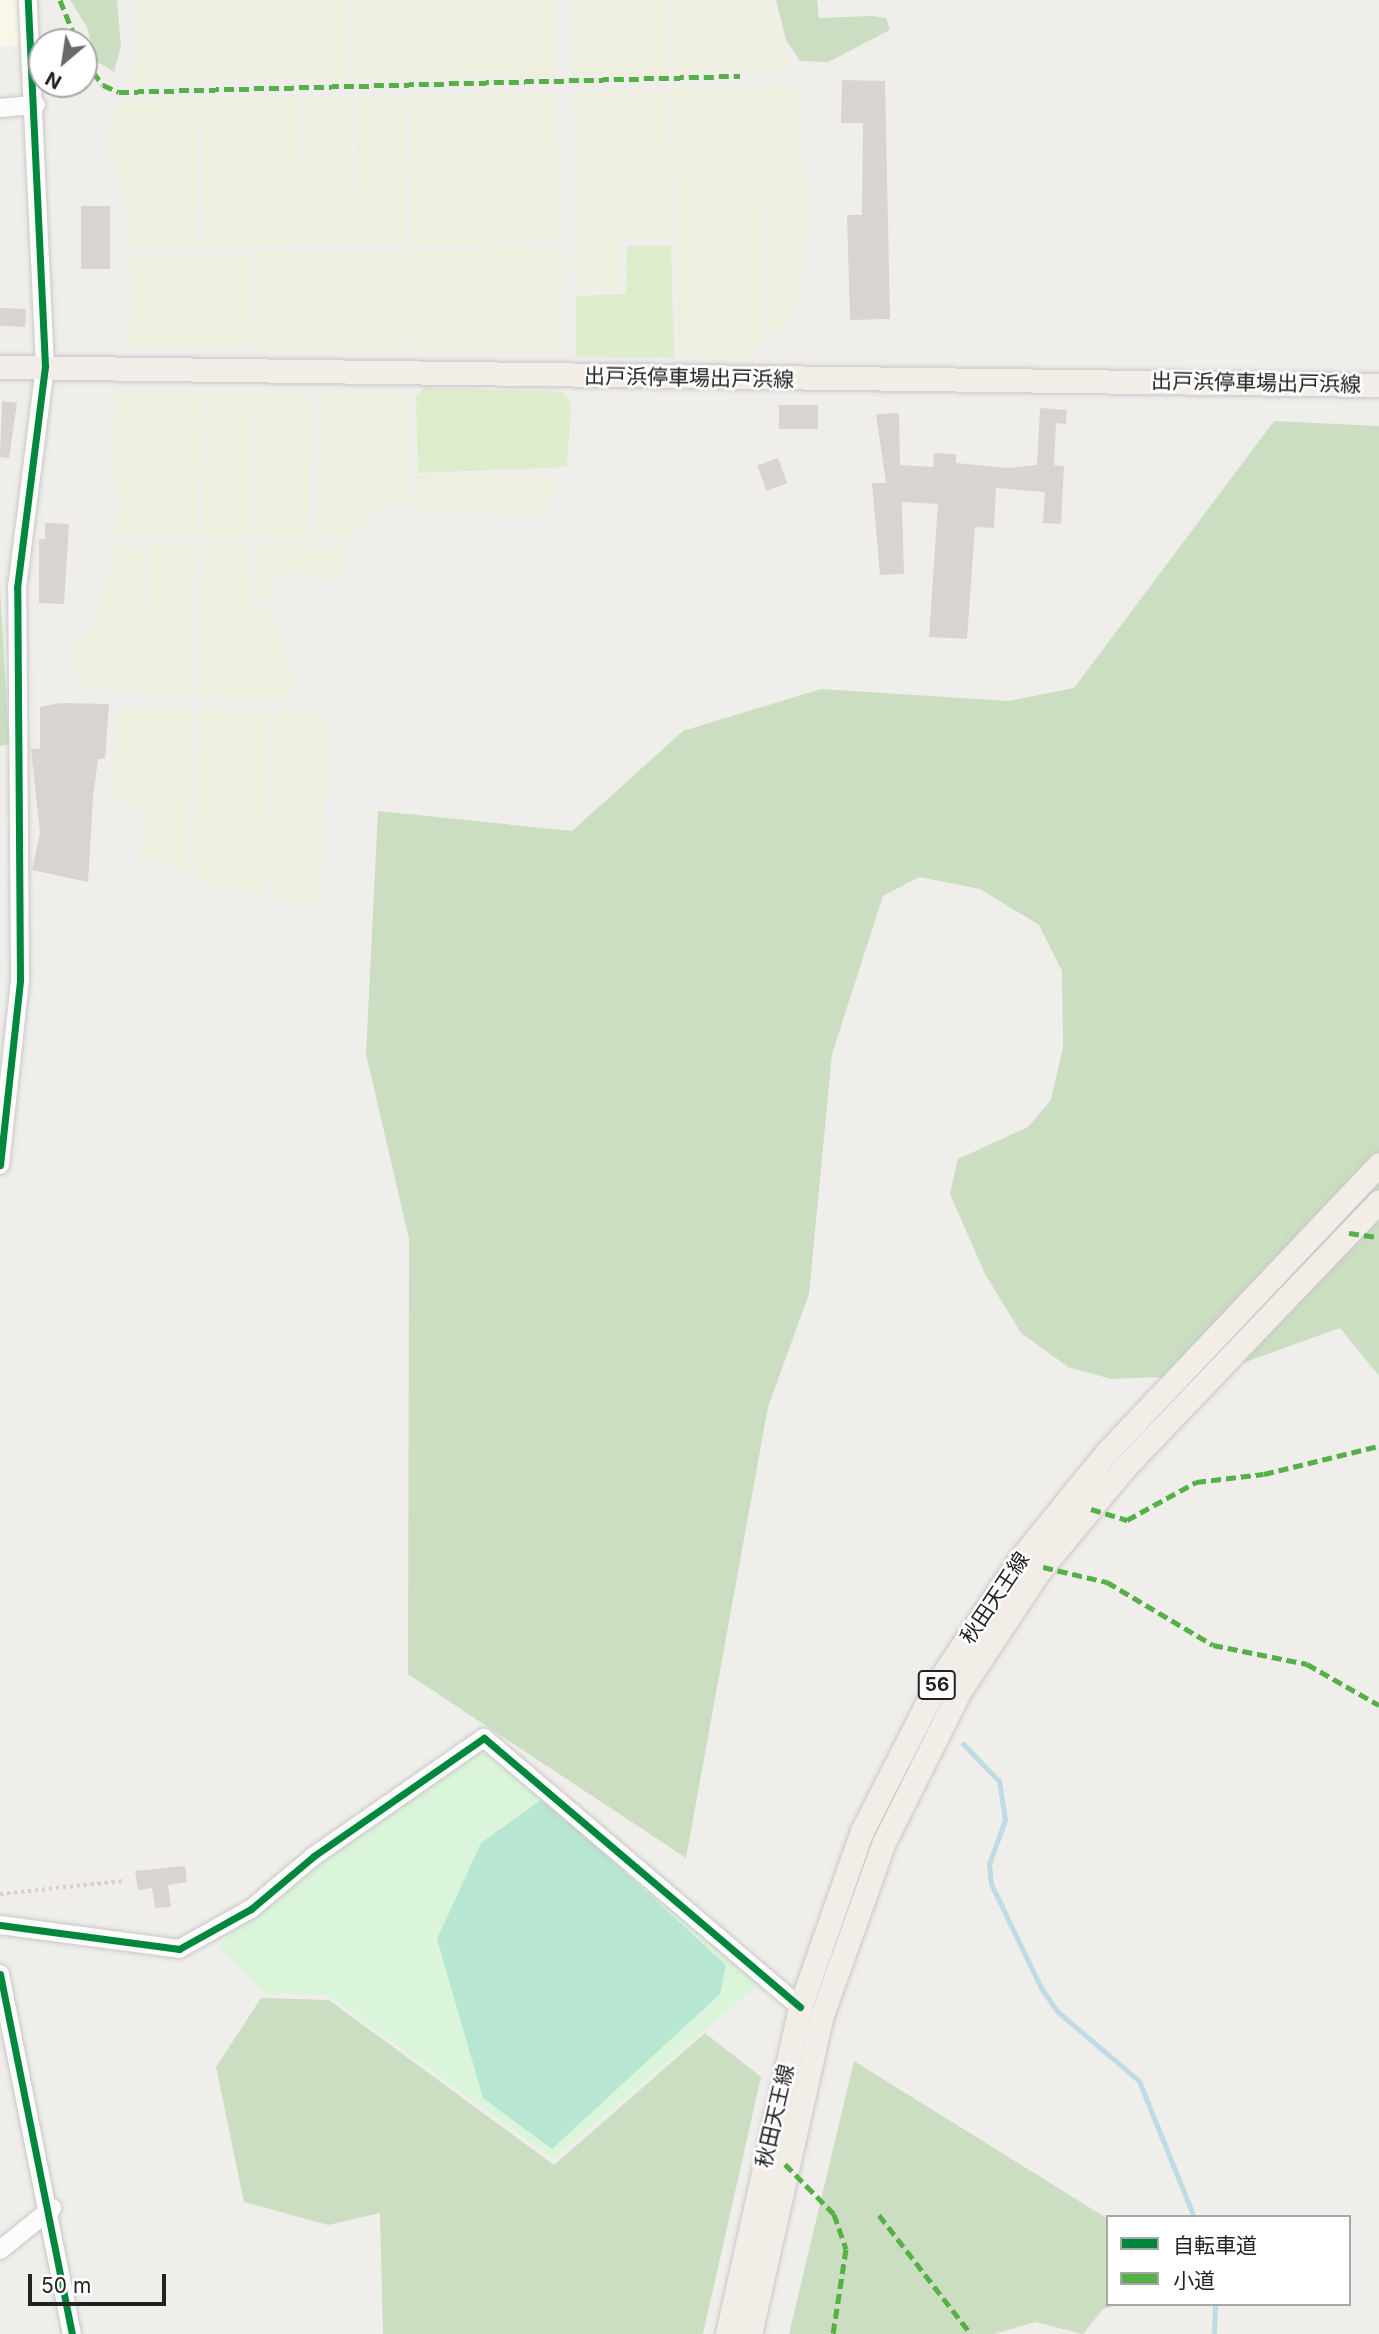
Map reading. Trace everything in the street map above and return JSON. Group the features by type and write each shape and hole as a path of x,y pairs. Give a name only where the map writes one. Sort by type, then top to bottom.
{"main road":[{"name":"出戸浜停車場出戸浜線","path":"0,367 1379,385"},
{"name":"秋田天王線","path":"727,2334 800,2007 862,1831 938,1682 1019,1560 1107,1452 1379,1164"},
{"name":"秋田天王線","path":"750,2334 822,2015 884,1842 959,1692 1039,1571 1126,1466 1379,1202"}],"street":[{"path":"0,1165 20,980 17,588 45,366 36,105 28,0"},
{"path":"0,108 36,105"},
{"path":"0,1925 179,1950 251,1909 314,1856 484,1738 800,2007"},
{"path":"0,1974 52,2208 72,2334"},
{"path":"0,2250 52,2208"}],"path":[{"path":"0,1894 123,1881"}],"shaded area":[{"path":"0,0 23,0 23,46 0,46"}],"green space":[{"path":"70,0 117,0 121,46 114,72 98,62 98,28 87,27"},
{"path":"134,0 298,0 300,80 129,84 140,34"},
{"path":"301,0 349,0 349,82 301,82"},
{"path":"354,0 453,0 453,80 354,80"},
{"path":"456,0 557,0 557,78 456,78"},
{"path":"573,0 668,0 668,75 573,75"},
{"path":"673,0 770,0 790,62 787,70 674,73"},
{"path":"776,0 817,0 819,18 886,18 890,30 828,62 800,61 786,40"},
{"path":"797,84 805,198 802,289 789,326 773,335 768,331 764,85"},
{"path":"760,86 765,336 743,359 679,357 673,87"},
{"path":"668,89 673,238 621,241 621,286 576,289 573,92"},
{"path":"557,92 560,242 411,245 408,95"},
{"path":"301,95 304,245 203,247 200,97"},
{"path":"196,96 197,248 131,250 126,201 107,147 110,122 121,101"},
{"path":"352,96 355,244 307,245 304,97"},
{"path":"404,96 407,244 359,245 356,97"},
{"path":"671,245 674,358 576,357 576,296 626,294 627,246"},
{"path":"563,248 562,348 556,354 413,353 412,249"},
{"path":"255,250 408,250 408,351 255,351"},
{"path":"130,256 251,257 253,347 125,347 132,305"},
{"path":"424,388 562,392 571,403 567,467 418,473 416,395"},
{"path":"117,392 203,393 197,538 116,536 119,502 110,442"},
{"path":"207,392 255,394 250,540 202,538"},
{"path":"325,392 403,392 410,399 408,504 383,505 348,542 318,536 318,403"},
{"path":"259,393 313,395 308,540 254,538"},
{"path":"1274,421 1379,426 1379,1376 1340,1328 1209,1375 1111,1379 1068,1367 1021,1333 985,1274 950,1194 958,1159 1028,1127 1051,1100 1063,1047 1062,971 1039,925 980,889 919,877 883,896 832,1054 809,1294 768,1407 686,1858 408,1674 409,1239 366,1054 378,811 572,831 683,731 821,689 1009,701 1074,688"},
{"path":"416,476 551,476 557,483 543,516 420,512 412,508"},
{"path":"149,543 196,545 191,696 144,694"},
{"path":"117,544 144,549 142,693 90,688 73,672 76,643 93,626"},
{"path":"201,544 250,546 250,607 269,609 295,681 293,694 282,701 200,697"},
{"path":"257,544 342,548 348,554 339,582 289,570 272,582 269,602 260,604 254,600"},
{"path":"0,589 9,744 0,746"},
{"path":"187,707 192,714 188,872 139,858 146,814 112,793 117,709"},
{"path":"200,709 266,711 269,717 264,895 200,882 192,866"},
{"path":"282,711 316,716 325,725 322,905 276,900 268,886 273,723"},
{"path":"484,1744 763,1981 553,2159 327,1995 265,1994 218,1946 313,1863"},
{"path":"544,1798 726,1965 720,1994 552,2149 483,2098 437,1939 481,1843"},
{"path":"261,1998 329,2000 554,2165 705,2033 761,2077 703,2334 383,2334 380,2213 328,2225 244,2202 216,2067"},
{"path":"854,2061 1106,2218 1106,2306 1114,2306 1103,2309 1083,2334 1035,2322 994,2334 789,2334"}],"building":[{"path":"842,80 885,81 890,319 850,320 847,215 862,215 863,123 841,123"},
{"path":"81,206 110,206 110,269 81,269"},
{"path":"0,308 26,309 25,327 0,326"},
{"path":"2,401 17,403 9,458 0,457"},
{"path":"779,405 818,405 818,429 779,429"},
{"path":"1040,408 1067,410 1066,424 1056,423 1054,465 1064,466 1061,524 1043,523 1045,492 996,488 994,528 975,527 967,639 929,637 938,504 902,502 904,574 880,575 872,483 886,483 876,414 899,413 900,465 933,467 934,453 956,454 956,463 1007,468 1037,465"},
{"path":"778,458 787,483 767,491 757,466"},
{"path":"45,523 69,524 64,604 39,603 39,539 45,539"},
{"path":"60,703 109,704 105,759 98,759 93,798 88,882 32,870 40,833 31,749 40,749 40,707"},
{"path":"185,1866 187,1882 168,1885 171,1907 155,1908 152,1888 138,1890 135,1871"}],"waterway":[{"path":"963,1744 999,1781 1005,1820 989,1864 991,1884 1041,1988 1058,2012 1139,2081 1193,2215"},
{"path":"1214,2334 1215,2306"}],"marked path":[{"path":"60,0 71,28"},
{"path":"98,78 103,85 119,92 740,76"},
{"path":"1349,1233 1379,1237"},
{"path":"1091,1509 1127,1520 1196,1482 1264,1474 1379,1446"},
{"path":"1043,1567 1107,1582 1213,1645 1307,1664 1379,1705"},
{"path":"785,2164 834,2214 846,2249 833,2334"},
{"path":"879,2215 971,2334"}],"cycle path":[{"path":"0,1165 20,980 17,588 45,366 28,0"},
{"path":"0,1925 179,1949 251,1909 314,1856 484,1738 800,2007"},
{"path":"0,1974 72,2334"}]}
